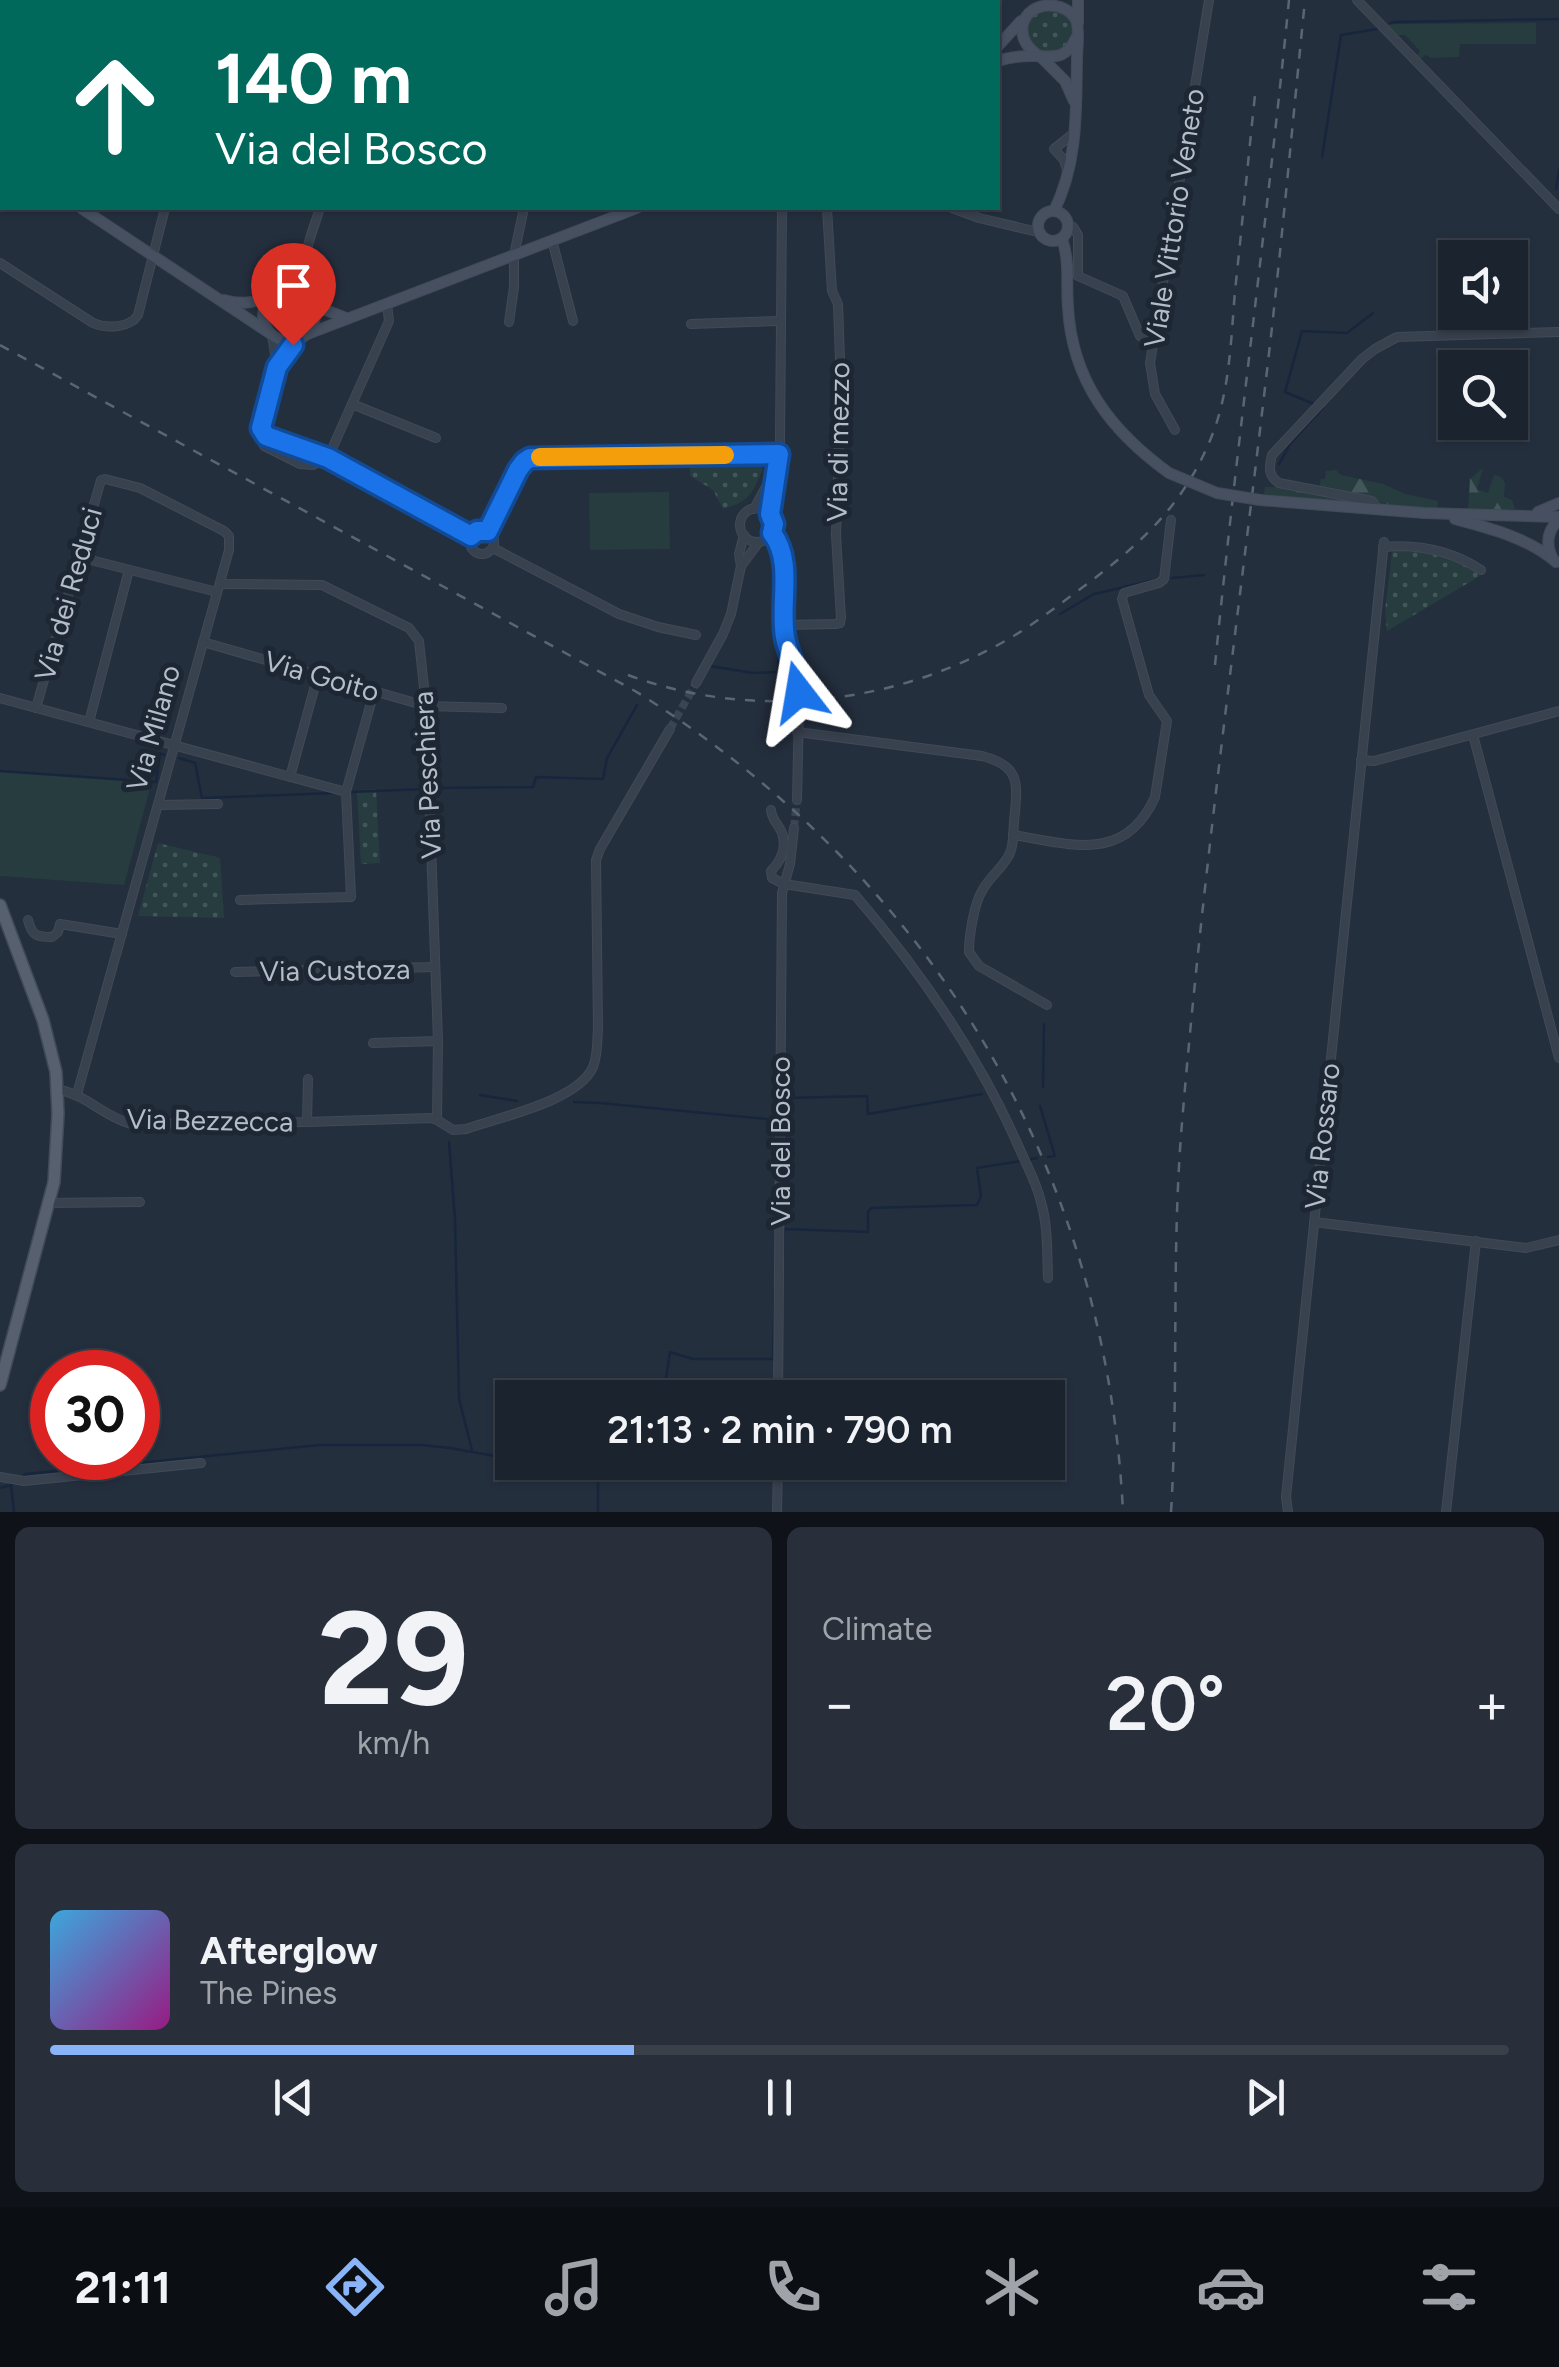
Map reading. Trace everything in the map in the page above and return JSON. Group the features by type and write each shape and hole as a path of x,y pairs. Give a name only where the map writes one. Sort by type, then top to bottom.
{"main road":[{"path":"1078,0 1074,133 1057,240 1067,254 1071,332 1093,395 1118,430 1169,473 1218,493 1378,510 1559,518"},
{"path":"1034,5 1022,28 1026,45 1065,82 1076,107"},
{"path":"1000,44 1034,5 1064,6 1071,12 1077,32 1070,49 1056,57 1016,56 1000,60"},
{"path":"83,210 286,341 632,210"},
{"path":"1057,240 1044,239 1038,232 1039,219 1045,213 1062,218"},
{"path":"218,298 257,302 295,290 346,318"},
{"path":"271,334 263,315 264,307 276,293"},
{"path":"302,337 314,321 310,301"},
{"path":"1528,515 1559,503"},
{"path":"1440,514 1514,538 1545,553 1557,564"},
{"path":"1557,564 1550,554 1548,538 1559,518"},
{"path":"0,905 43,1020 57,1089 56,1156 49,1203 0,1385"}],"street":[{"name":"Viale Vittorio Veneto","path":"1175,430 1155,394 1151,379 1152,346 1209,0"},
{"path":"1358,0 1559,209"},
{"path":"1069,174 1054,149 1074,133"},
{"path":"0,262 93,323 130,323 136,320 164,210"},
{"path":"276,293 288,286 302,268 319,210"},
{"path":"509,322 514,255 524,210"},
{"path":"740,566 753,547 772,533 774,524 770,514 779,454 782,210"},
{"name":"Via di mezzo","path":"784,625 835,624 841,618 836,536 841,388 838,304 832,291 827,210"},
{"path":"957,210 1038,232"},
{"path":"1062,218 1078,235 1078,276 1123,296 1140,336 1152,346"},
{"path":"552,240 573,322"},
{"path":"302,268 304,289 310,301"},
{"path":"271,334 277,367 260,436 264,446 313,465 328,458 389,321 387,304"},
{"path":"691,324 780,321"},
{"path":"1378,510 1372,501 1279,482 1270,472 1272,455 1362,360 1396,337 1559,332"},
{"path":"277,367 302,337"},
{"path":"352,404 436,438"},
{"path":"261,428 266,436 328,458 471,536"},
{"path":"305,465 310,462 310,453"},
{"path":"488,531 518,470 530,458 779,454"},
{"path":"754,509 775,475"},
{"name":"Via Milano","path":"78,1094 229,550 229,536 224,531 140,488 102,480"},
{"name":"Via dei Reduci","path":"36,708 102,480"},
{"path":"770,514 754,509 742,519 741,528 749,540 762,541 780,555"},
{"path":"1013,836 1099,845 1129,831 1155,797 1167,721 1149,695 1122,599 1124,593 1164,579 1172,520"},
{"path":"477,531 488,531 494,538 493,548 486,554 476,552 470,545 471,536 477,531"},
{"path":"772,533 783,564 784,636 798,676 799,692"},
{"path":"696,684 731,614 744,535"},
{"name":"Via Rossaro","path":"1288,1512 1286,1497 1383,544 1438,551 1481,570"},
{"path":"493,548 619,614 696,635"},
{"path":"79,556 218,588"},
{"path":"88,722 130,570"},
{"name":"Via Peschiera","path":"218,588 322,585 409,628 419,641 426,706 438,1122"},
{"name":"Via Goito","path":"204,642 426,706 502,708"},
{"path":"290,777 318,675"},
{"path":"240,900 351,897 346,792 374,692"},
{"path":"0,698 346,792"},
{"path":"797,800 798,707"},
{"path":"1360,760 1374,761 1559,711"},
{"path":"307,1122 431,1118 452,1130 466,1129 564,1096 581,1085 592,1069 598,1028 596,860 670,728"},
{"path":"798,732 997,760 1008,767 1017,784 1013,836 1008,857 980,895 969,952 979,966 1047,1004"},
{"path":"1472,735 1559,1058"},
{"path":"158,805 218,804"},
{"name":"Via del Bosco","path":"772,810 773,821 783,835 783,854 771,875 784,884"},
{"name":"Via del Bosco","path":"778,1380 782,913 794,828"},
{"path":"784,884 855,895 952,1023 1009,1124 1037,1188 1044,1219 1048,1278"},
{"path":"28,920 36,936 52,937 60,924 122,934"},
{"name":"Via Custoza","path":"235,972 435,967"},
{"path":"372,1043 438,1042"},
{"name":"Via Bezzecca","path":"57,1089 78,1094 115,1119 131,1124 307,1122 308,1080"},
{"path":"49,1203 140,1202"},
{"path":"1314,1222 1526,1248 1559,1240"},
{"path":"1446,1512 1476,1241"},
{"path":"0,1476 24,1482 201,1463"},
{"path":"778,1480 778,1512"}],"green space":[{"path":"1056,7 1070,20 1072,35 1059,51 1044,53 1031,44 1028,24 1037,10"},
{"path":"1536,23 1536,44 1460,44 1459,57 1425,55 1421,59 1417,55 1420,51 1405,35 1398,35 1388,25"},
{"path":"759,460 763,469 749,495 723,509 713,490 690,476 690,461"},
{"path":"1483,468 1477,489 1488,493 1494,475 1501,477 1505,483 1504,497 1512,500 1515,509 1468,511 1470,479"},
{"path":"1336,470 1341,475 1438,501 1437,509 1387,504 1363,496 1342,502 1264,494 1265,487 1319,488 1326,471"},
{"path":"669,492 670,549 590,550 589,493"},
{"path":"1395,551 1440,555 1480,576 1387,631 1385,611"},
{"path":"0,771 152,781 124,885 0,876"},
{"path":"376,789 380,863 361,864 357,790"},
{"path":"158,843 220,858 224,918 138,916"}],"waterway":[{"path":"1390,23 1559,19"},
{"path":"1322,157 1341,35 1377,29"},
{"path":"1556,189 1559,170"},
{"path":"1314,404 1285,392 1302,331 1347,333 1373,313"},
{"path":"1279,464 1290,444 1323,408"},
{"path":"1172,578 1204,575"},
{"path":"1060,614 1094,594 1159,579"},
{"path":"710,666 753,673 778,672 779,622"},
{"path":"434,788 533,787 536,777 603,779 607,758 637,705"},
{"path":"0,771 156,782 160,753 164,755"},
{"path":"179,758 195,763 202,798 336,793"},
{"path":"349,792 426,789"},
{"path":"1043,1087 1044,1024"},
{"path":"785,1123 786,1098 867,1096 868,1114 982,1094"},
{"path":"480,1095 517,1101"},
{"path":"574,1102 776,1120"},
{"path":"1040,1106 1055,1156 1048,1157"},
{"path":"449,1142 459,1399 472,1450"},
{"path":"1031,1159 1037,1158"},
{"path":"783,1261 784,1229 868,1232 871,1208 977,1205 981,1196 977,1168 1021,1161"},
{"path":"666,1380 670,1352 693,1359 773,1359 775,1291"},
{"path":"23,1476 320,1445 422,1445 495,1456"},
{"path":"598,1480 598,1512"},
{"path":"0,1488 17,1481"},
{"path":"11,1485 14,1512"}],"tunnel":[{"path":"670,729 696,683"},
{"path":"794,828 797,800"}],"railway":[{"path":"1215,665 1289,0"},
{"path":"1171,1512 1182,1123 1305,0"},
{"path":"628,675 672,689 764,701 811,700 902,684 946,669 1013,636 1083,587 1143,538 1189,481 1219,416 1229,363 1255,95"},
{"path":"0,345 635,691 739,764 832,848 914,940 982,1040 1038,1149 1081,1264 1109,1385 1123,1512"}],"slow traffic":[{"path":"540,457 725,455"}],"route":[{"path":"293,345 277,367 261,428 266,436 328,458 471,536 477,531 488,531 518,470 530,458 779,454 770,514 783,564 784,636 800,683 799,692"}]}
